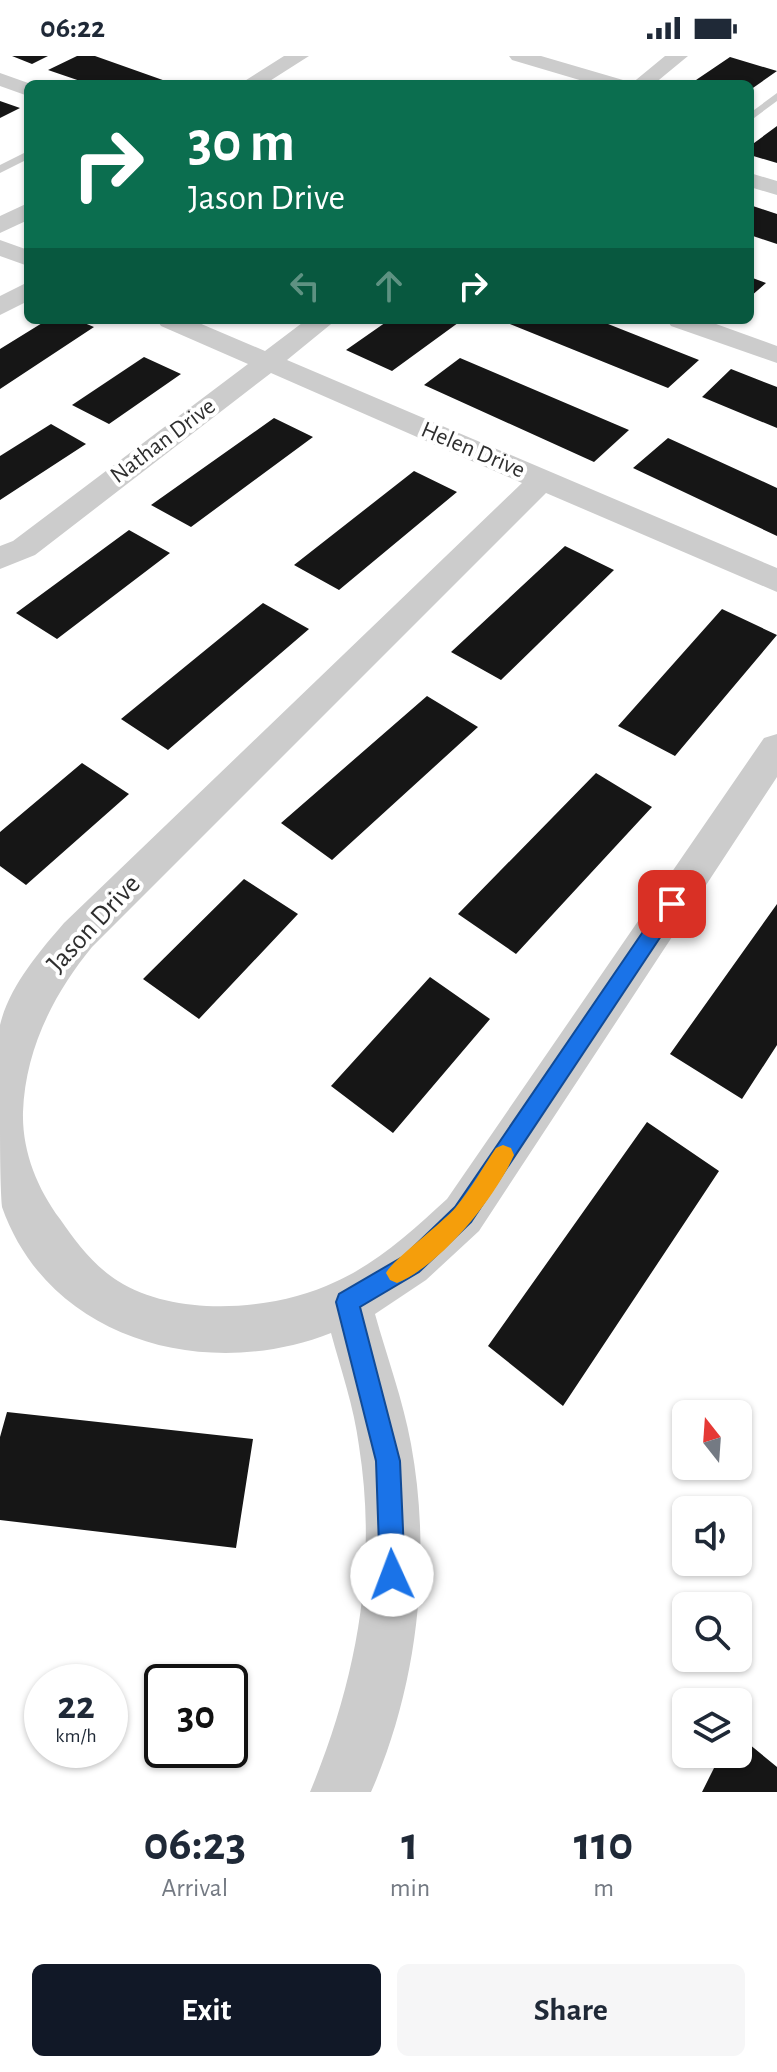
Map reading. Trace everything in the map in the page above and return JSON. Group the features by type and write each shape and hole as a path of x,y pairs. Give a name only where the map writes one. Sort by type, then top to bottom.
{"street":[{"path":"257,80 299,56"},
{"path":"646,80 678,56"},
{"path":"527,57 603,80"},
{"path":"273,71 300,80"},
{"path":"0,79 24,88"},
{"path":"754,181 777,188"},
{"path":"0,226 24,212"},
{"path":"0,247 24,257"},
{"path":"0,307 24,292"},
{"name":"Helen Drive","path":"179,324 777,581"},
{"name":"Nathan Drive","path":"0,558 24,548 318,324"},
{"path":"691,324 777,355"},
{"name":"Jason Drive","path":"542,480 78,935 45,973 19,1023 1,1113 10,1177 41,1237 100,1298 155,1322 206,1329 272,1326 347,1302 412,1264 463,1215 777,748"},
{"path":"340,1792 353,1767 377,1678 392,1575 388,1461 347,1302"}],"lane":[{"path":"754,115 777,96"},
{"path":"0,170 24,156"}],"building":[{"path":"12,56 48,56 32,64"},
{"path":"77,56 95,56 163,80 77,80 48,70"},
{"path":"730,57 777,71 754,87 754,80 696,80"},
{"path":"0,101 20,108 0,118"},
{"path":"777,126 777,163 754,156 754,143"},
{"path":"754,206 777,214 777,244 754,236"},
{"path":"754,278 766,283 754,294"},
{"path":"41,324 87,324 94,327 0,389 0,349"},
{"path":"383,324 457,324 392,371 346,350"},
{"path":"510,324 608,324 699,360 668,388"},
{"path":"144,357 181,374 109,424 72,405"},
{"path":"460,358 629,430 594,462 424,385"},
{"path":"731,369 777,387 777,428 702,397"},
{"path":"274,418 313,437 191,527 151,505"},
{"path":"51,424 86,444 0,500 0,456"},
{"path":"668,438 777,488 777,536 633,468"},
{"path":"414,471 457,492 339,590 294,565"},
{"path":"129,530 170,553 57,639 16,613"},
{"path":"565,546 614,570 501,680 451,652"},
{"path":"263,603 309,629 168,750 121,719"},
{"path":"722,609 777,635 675,756 618,726"},
{"path":"427,696 478,727 332,860 281,823"},
{"path":"82,763 129,794 26,885 0,866 0,832"},
{"path":"596,773 652,807 516,954 458,914"},
{"path":"244,879 298,914 199,1019 143,979"},
{"path":"777,904 777,1045 742,1099 670,1054"},
{"path":"430,977 490,1019 393,1133 331,1086"},
{"path":"647,1122 719,1171 563,1406 488,1346"},
{"path":"7,1412 253,1439 236,1548 0,1520 0,1437"},
{"path":"752,1746 777,1767 777,1792 702,1792 714,1768 752,1768"}],"slow traffic":[{"path":"397,1273 412,1264 463,1215 503,1155"}],"route":[{"path":"392,1575 388,1461 347,1302 412,1264 463,1215 672,904"}]}
